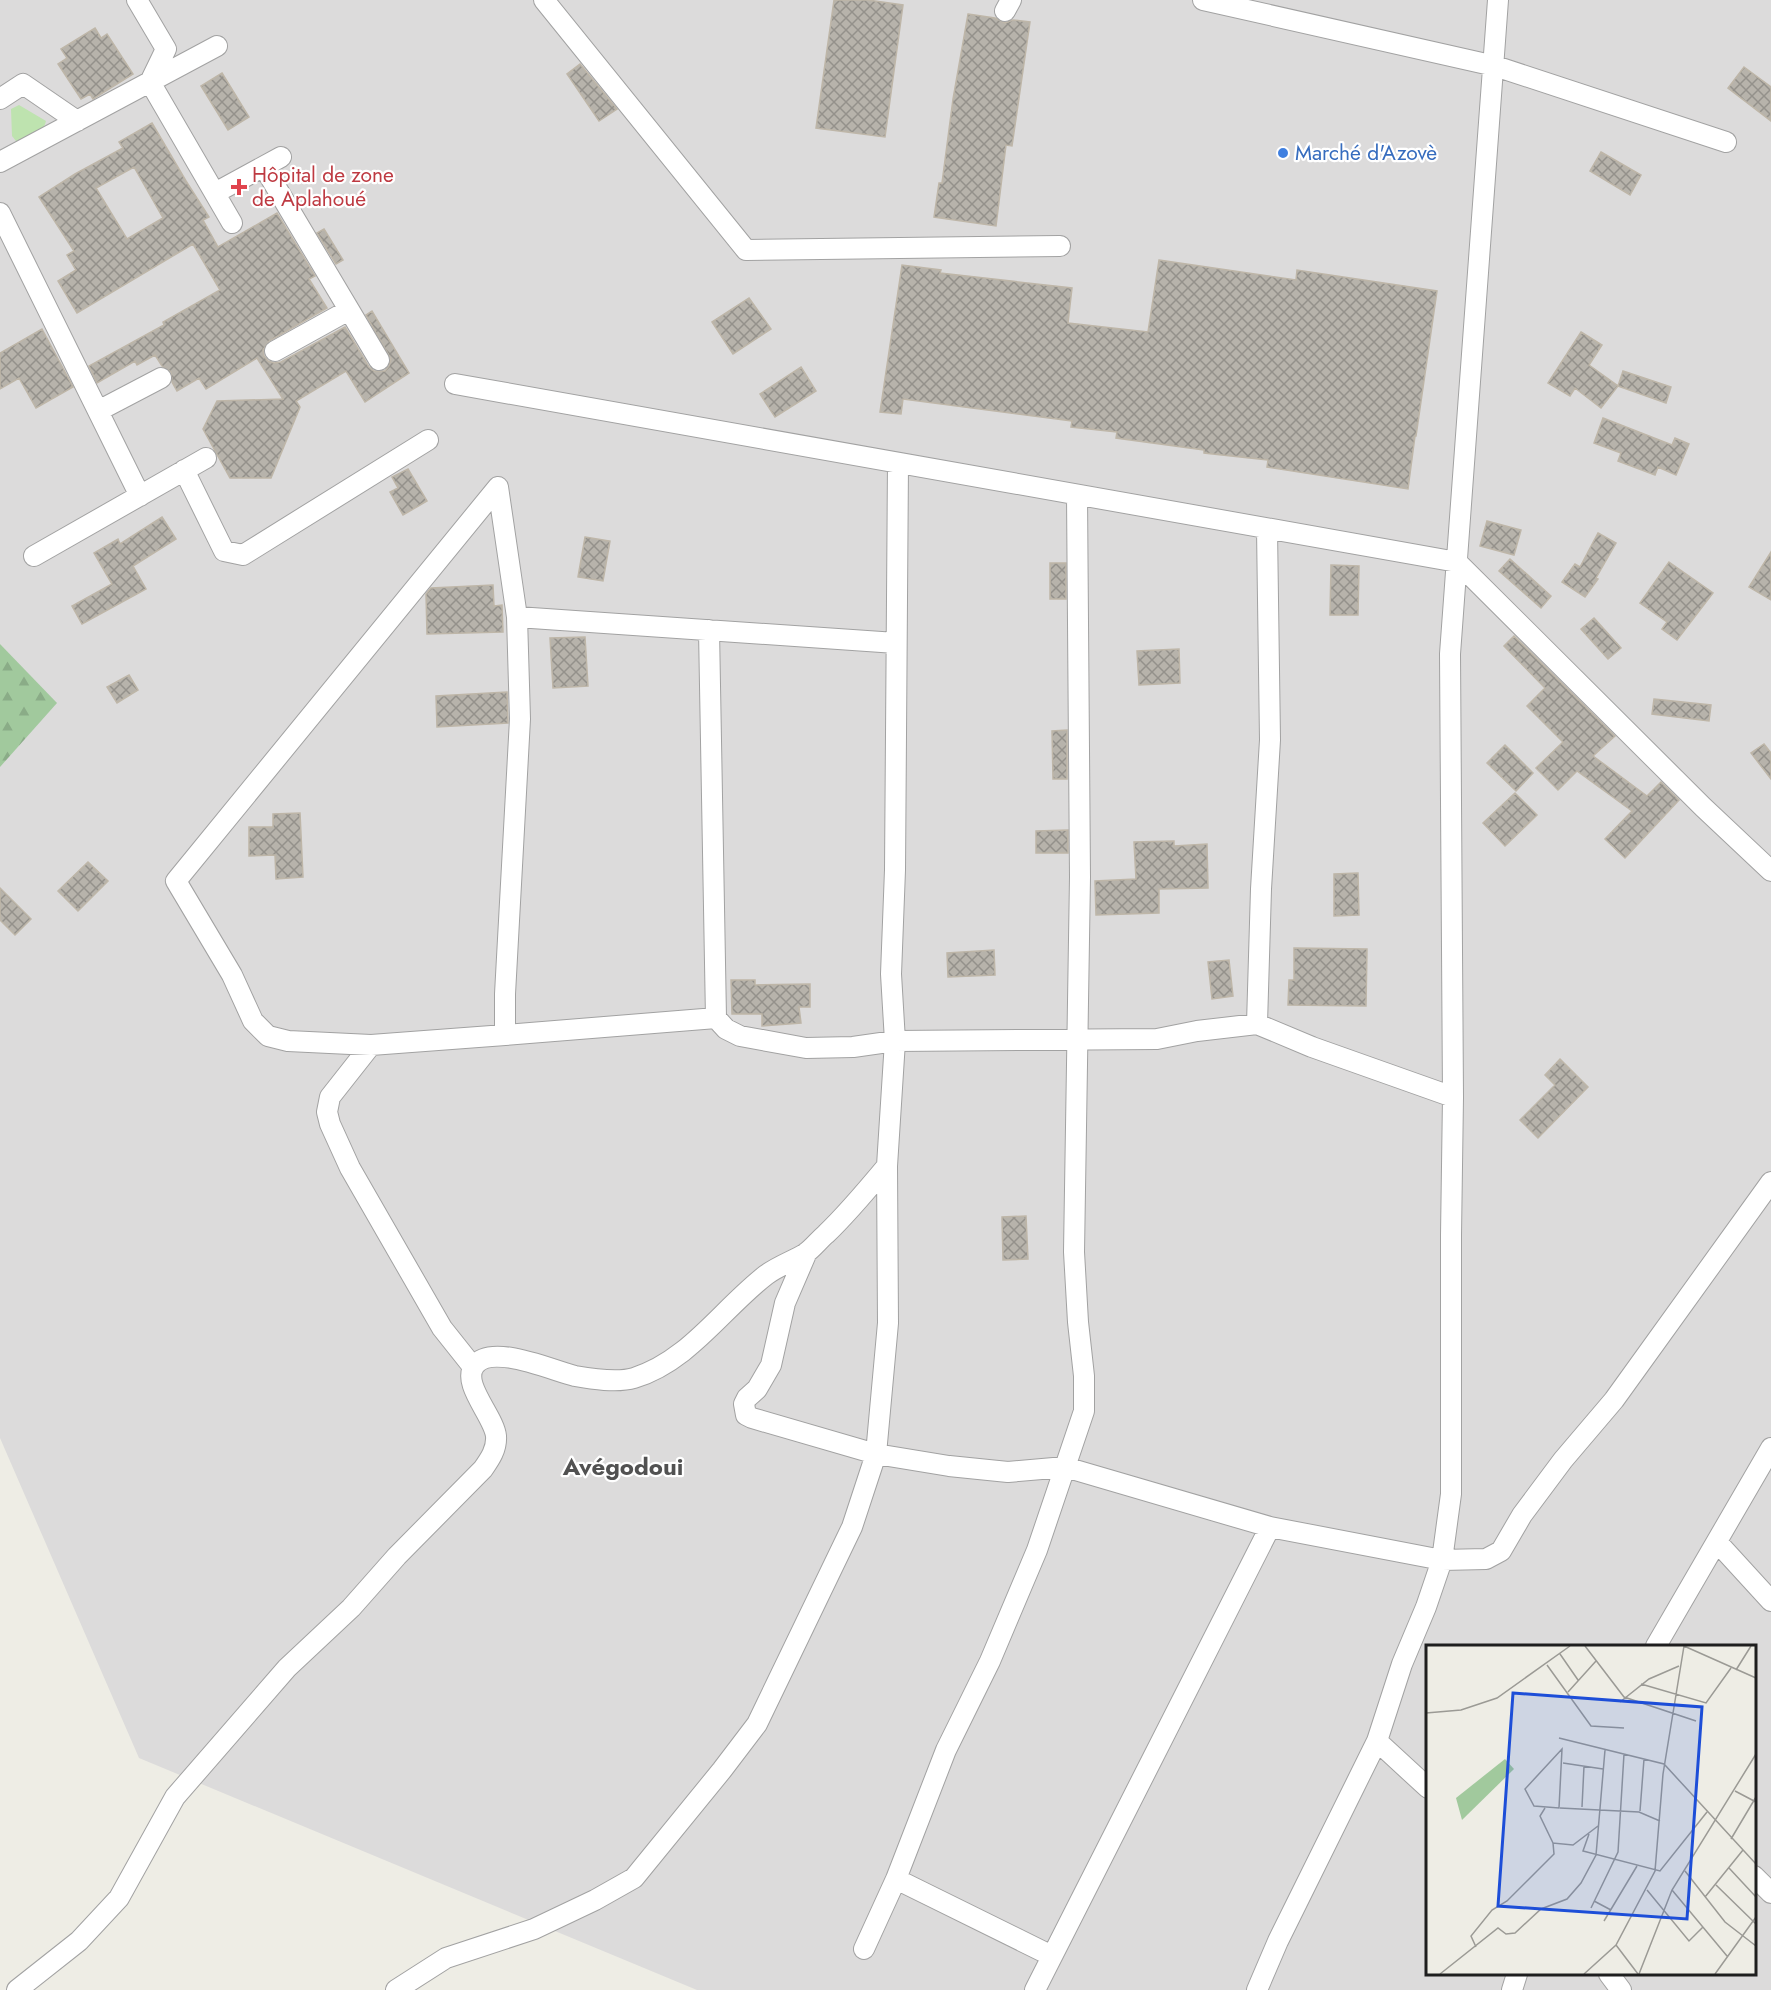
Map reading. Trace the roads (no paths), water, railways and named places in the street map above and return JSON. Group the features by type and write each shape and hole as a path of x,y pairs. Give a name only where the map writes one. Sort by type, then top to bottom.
{"street":[{"path":"137,0 166,49 150,82"},
{"path":"544,0 746,250 1060,246"},
{"path":"1203,0 1495,66 1726,142"},
{"path":"1257,1990 1278,1941 1377,1741 1402,1664 1426,1607 1442,1560 1451,1494 1453,1096 1450,654 1495,66 1498,0"},
{"path":"0,154 0,162 217,46"},
{"path":"150,82 232,223"},
{"path":"3,92 22,84 77,121"},
{"path":"215,193 273,162 325,285 349,310 379,360"},
{"path":"0,213 140,496"},
{"path":"275,351 349,310"},
{"path":"98,411 161,378"},
{"path":"455,384 1457,562 1703,807 1771,871"},
{"path":"184,470 224,551 243,555 428,440"},
{"path":"34,556 206,458"},
{"path":"396,1990 446,1958 534,1929 595,1900 634,1878 757,1724 852,1527 876,1454 888,1323 887,1167 895,1041 891,974 895,870 898,463"},
{"path":"505,1035 505,994 520,719 517,617 498,487 176,881 232,975 253,1021 268,1036 288,1041 371,1045 505,1035 716,1018"},
{"path":"864,1949 896,1879 946,1750 990,1661 1033,1560 1084,1411 1084,1376 1077,1322 1074,1252 1080,877 1077,495"},
{"path":"1257,1024 1261,889 1270,740 1268,529"},
{"path":"517,617 896,643"},
{"path":"709,630 716,1018 726,1029 740,1036 806,1048 853,1047 895,1041 1157,1039 1197,1031 1257,1024 1312,1047 1453,1096"},
{"path":"371,1045 330,1097 327,1112 330,1124 350,1168 442,1328 473,1367"},
{"path":"17,1990 79,1941 119,1898 175,1797 287,1668 351,1608 397,1556 483,1469 493,1453 496,1434 487,1412 474,1392 473,1367 478,1361 492,1356 532,1362 575,1376 612,1380 633,1379 686,1349 767,1275 807,1252 846,1214 887,1167"},
{"path":"807,1252 785,1303 771,1365 757,1389 747,1398 744,1410 746,1415 752,1418 876,1454 949,1466 1008,1472 1065,1467 1270,1527 1442,1560 1486,1560 1501,1551 1522,1515 1614,1400 1771,1182"},
{"path":"1657,1645 1771,1448"},
{"path":"1035,1990 1270,1527"},
{"path":"1717,1542 1771,1601"},
{"path":"1377,1741 1426,1786"},
{"path":"1756,1877 1771,1893"},
{"path":"896,1879 1052,1956"},
{"path":"1512,1990 1517,1975"},
{"path":"1609,1975 1621,1990"}],"place":[{"name":"Marché d'Azovè","path":"1283,153"},
{"name":"Hôpital de zone de Aplahoué","path":"239,187"}],"district":[{"name":"Avégodoui","path":"623,1466"}]}
